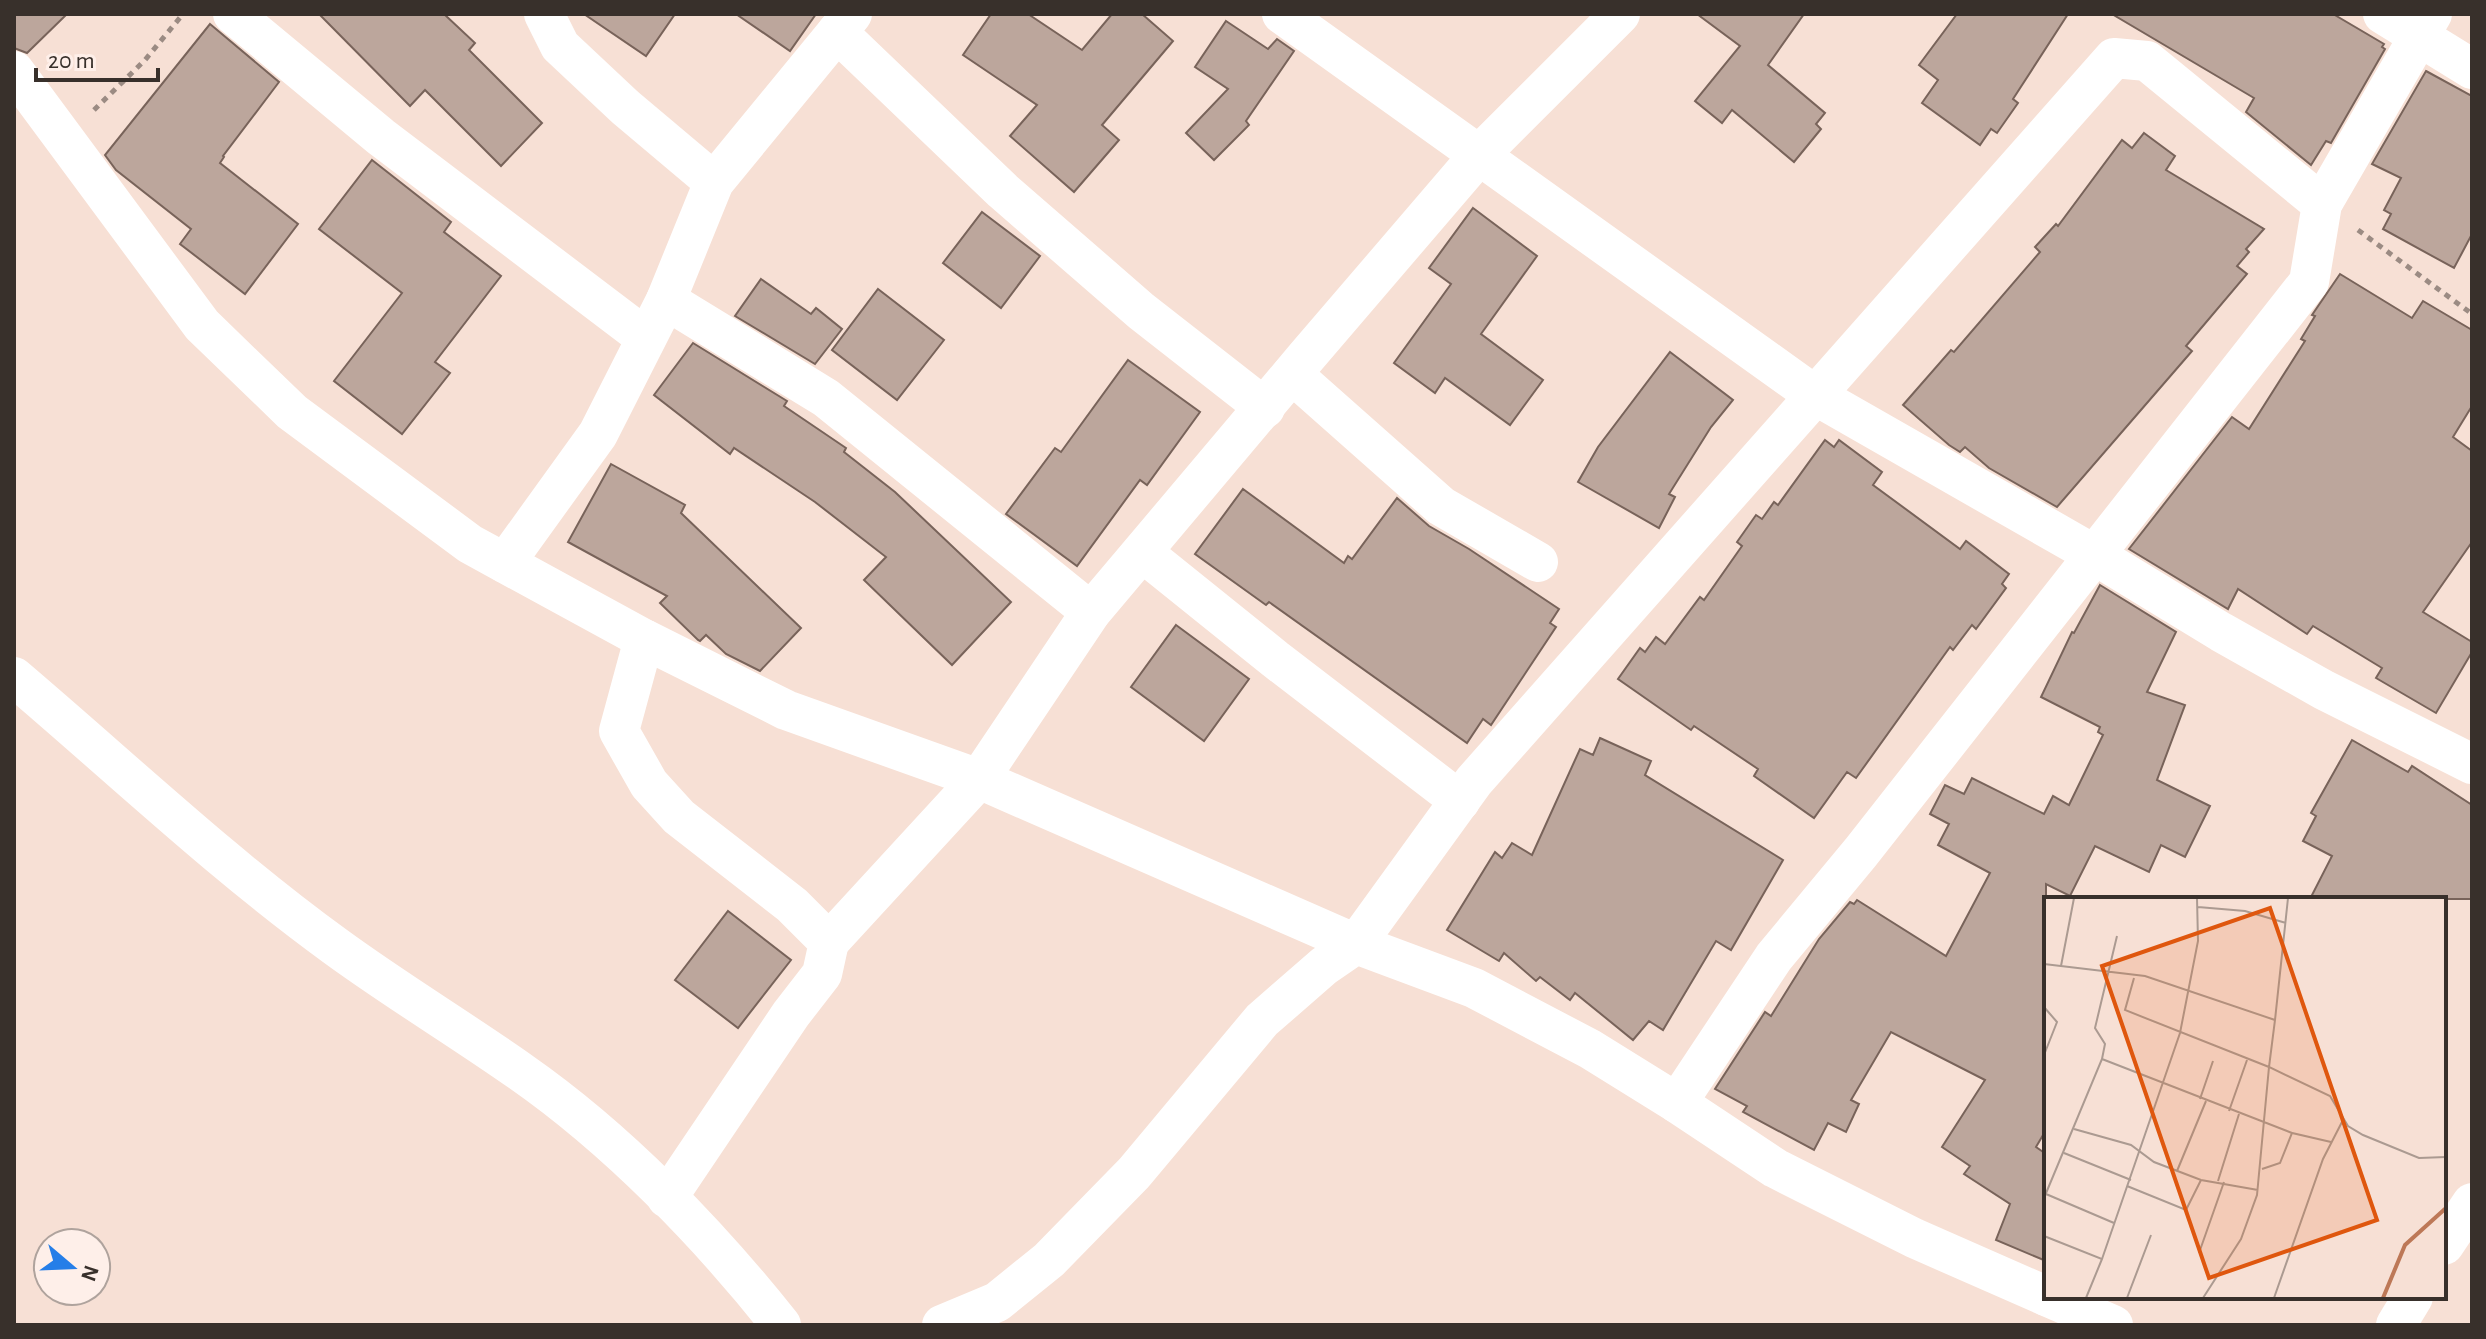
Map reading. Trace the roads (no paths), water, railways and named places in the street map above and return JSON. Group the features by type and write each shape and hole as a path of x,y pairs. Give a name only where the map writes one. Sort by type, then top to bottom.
{"street":[{"path":"233,14 381,137 646,338"},
{"path":"544,14 560,46 625,107 714,182"},
{"path":"1282,14 1813,394 2324,690 2472,764"},
{"path":"667,1198 791,1014 822,974 829,942 979,779 1091,612 1480,154 1620,14"},
{"path":"2383,14 2426,26 2472,69"},
{"path":"505,563 598,434 666,300 714,182 845,23 1003,191 1141,311 1265,408"},
{"path":"1677,1103 1774,957 1861,852 2309,282 2322,204 2426,26"},
{"path":"942,1325 997,1302 1049,1260 1134,1173 1262,1020 1324,966 1356,944 1474,781 1813,394 2114,58 2147,61 2322,204"},
{"path":"14,71 202,325 280,402 470,544 644,639 786,710 979,779 1356,944 1474,988 1590,1049 1775,1168 1914,1238 2044,1295"},
{"path":"666,300 826,398 1091,612"},
{"path":"1292,374 1441,506 1538,562"},
{"path":"1142,552 1460,801"},
{"path":"644,639 619,731 649,784 679,817 792,905 829,942"},
{"path":"14,677 255,886 336,947 531,1079 574,1113 667,1198 736,1269 781,1325"},
{"path":"2446,1242 2472,1203"},
{"path":"2054,1299 2113,1325"},
{"path":"2396,1325 2412,1299"}]}
